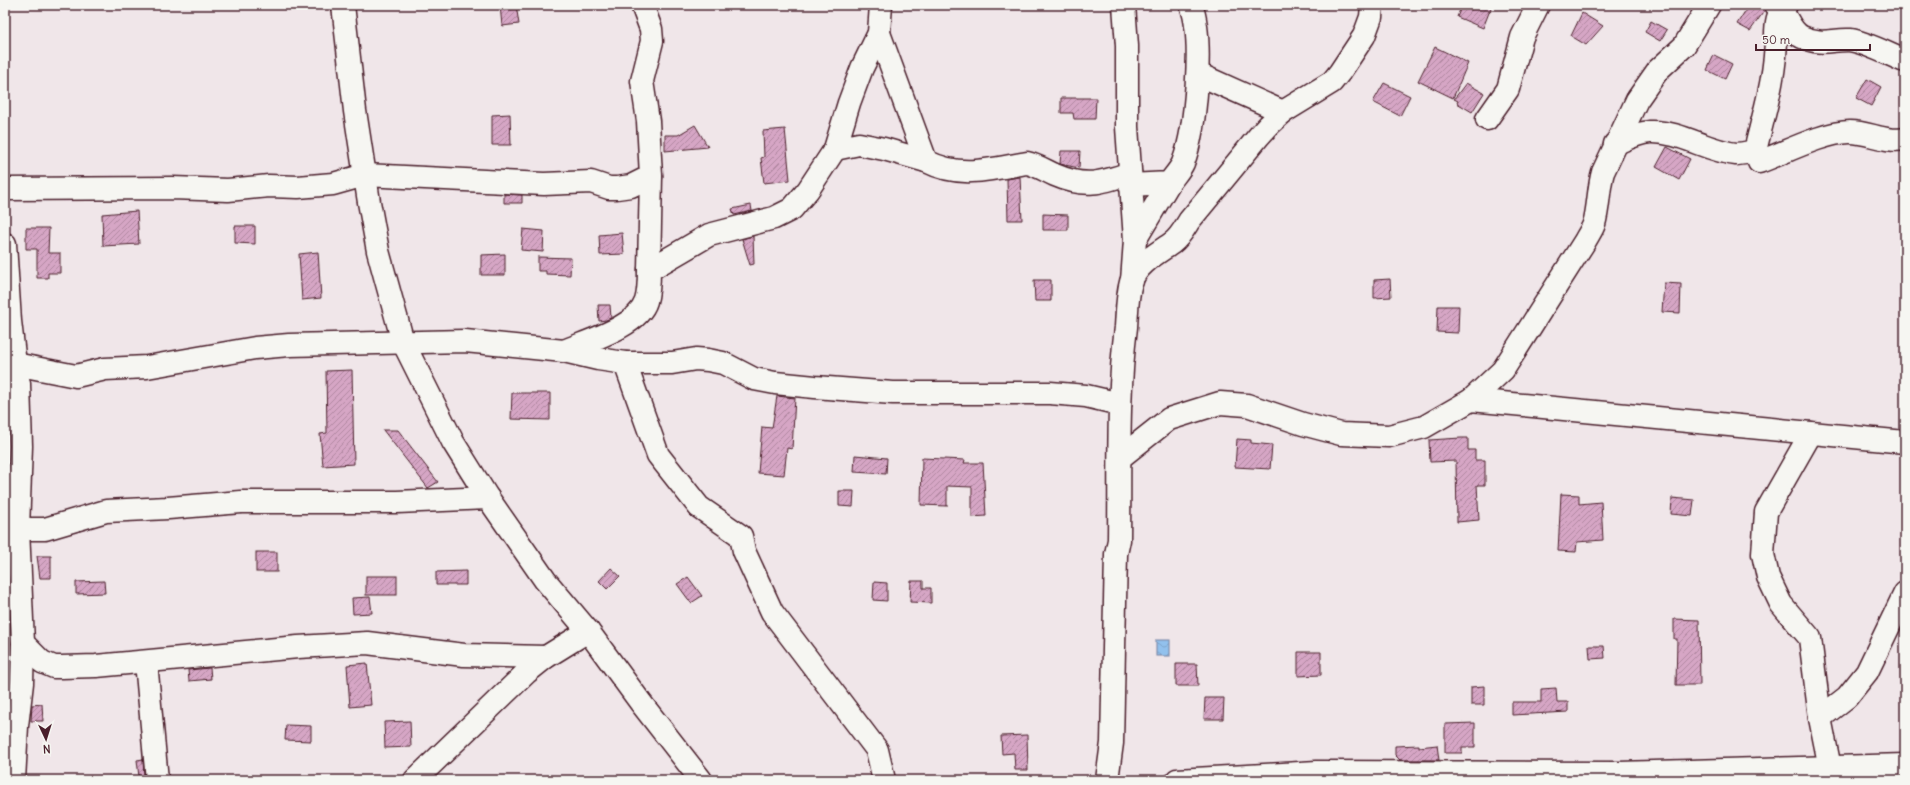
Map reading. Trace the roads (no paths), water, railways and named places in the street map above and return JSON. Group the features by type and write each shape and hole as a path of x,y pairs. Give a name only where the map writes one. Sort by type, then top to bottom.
{"street":[{"path":"343,5 354,111 378,251 403,342 453,442 488,498 545,580 588,631 641,703 701,780"},
{"path":"564,351 613,331 639,312 646,302 649,270 651,176 648,121 642,81 652,41 651,29 642,5"},
{"path":"649,270 709,235 774,218 792,209 808,190 835,149 857,82 879,33 881,5"},
{"path":"1107,780 1112,743 1116,554 1119,540 1121,458 1120,404 1123,348 1132,281 1135,240 1127,127 1124,5"},
{"path":"1135,240 1182,164 1190,137 1198,74 1196,28 1191,5"},
{"path":"1132,281 1142,266 1155,254 1173,242 1182,232 1189,221 1269,125 1283,112 1326,86 1340,72 1364,36 1371,17 1372,5"},
{"path":"1488,119 1508,89 1522,37 1538,5"},
{"path":"1781,6 1792,30 1801,37 1819,43 1852,40 1905,60"},
{"path":"1615,144 1633,136 1649,132 1664,133 1690,139 1717,150 1738,154 1755,151 1771,92 1776,52 1776,25 1781,6"},
{"path":"1121,458 1169,419 1220,403 1247,405 1296,422 1341,434 1389,436 1424,427 1471,400 1503,370 1594,226 1600,182 1615,144 1637,100 1658,70 1684,46 1700,10"},
{"path":"879,33 926,161"},
{"path":"1198,74 1283,112"},
{"path":"1759,162 1832,134 1861,132 1888,140 1905,139"},
{"path":"835,149 859,144 884,148 926,161 938,167 953,170 981,171 1027,163 1034,164 1062,178 1088,184 1130,179 1169,183"},
{"path":"5,189 172,188 228,190 269,186 298,187 333,184 366,175 544,184 591,182 609,188 617,188 631,186 651,176"},
{"path":"5,244 10,321 10,364 19,384 21,439 11,527 23,643 20,702 11,754 14,780"},
{"path":"10,364 76,376 104,369 147,367 255,348 289,345 465,341 564,351 598,359 625,363 672,363 696,359 723,363 754,379 775,383 893,393 1050,393 1086,396 1120,404"},
{"path":"625,363 658,455 699,507 741,536 744,551 772,612 877,750 884,780"},
{"path":"1471,400 1905,442"},
{"path":"1811,433 1766,512 1764,554 1768,577 1781,604 1810,638 1820,718 1830,768"},
{"path":"11,527 45,529 106,511 241,502 397,502 488,498"},
{"path":"1820,718 1847,697 1867,672 1905,593"},
{"path":"415,780 447,750 487,708 546,657 588,631"},
{"path":"23,643 42,662 54,667"},
{"path":"20,702 34,680 43,671 54,667 96,666 298,647 368,643 464,655 546,657"},
{"path":"146,662 157,780"},
{"path":"1177,780 1317,772 1619,773 1905,765"}],"water":[{"path":"1156,640 1170,640 1170,656 1156,656"}]}
